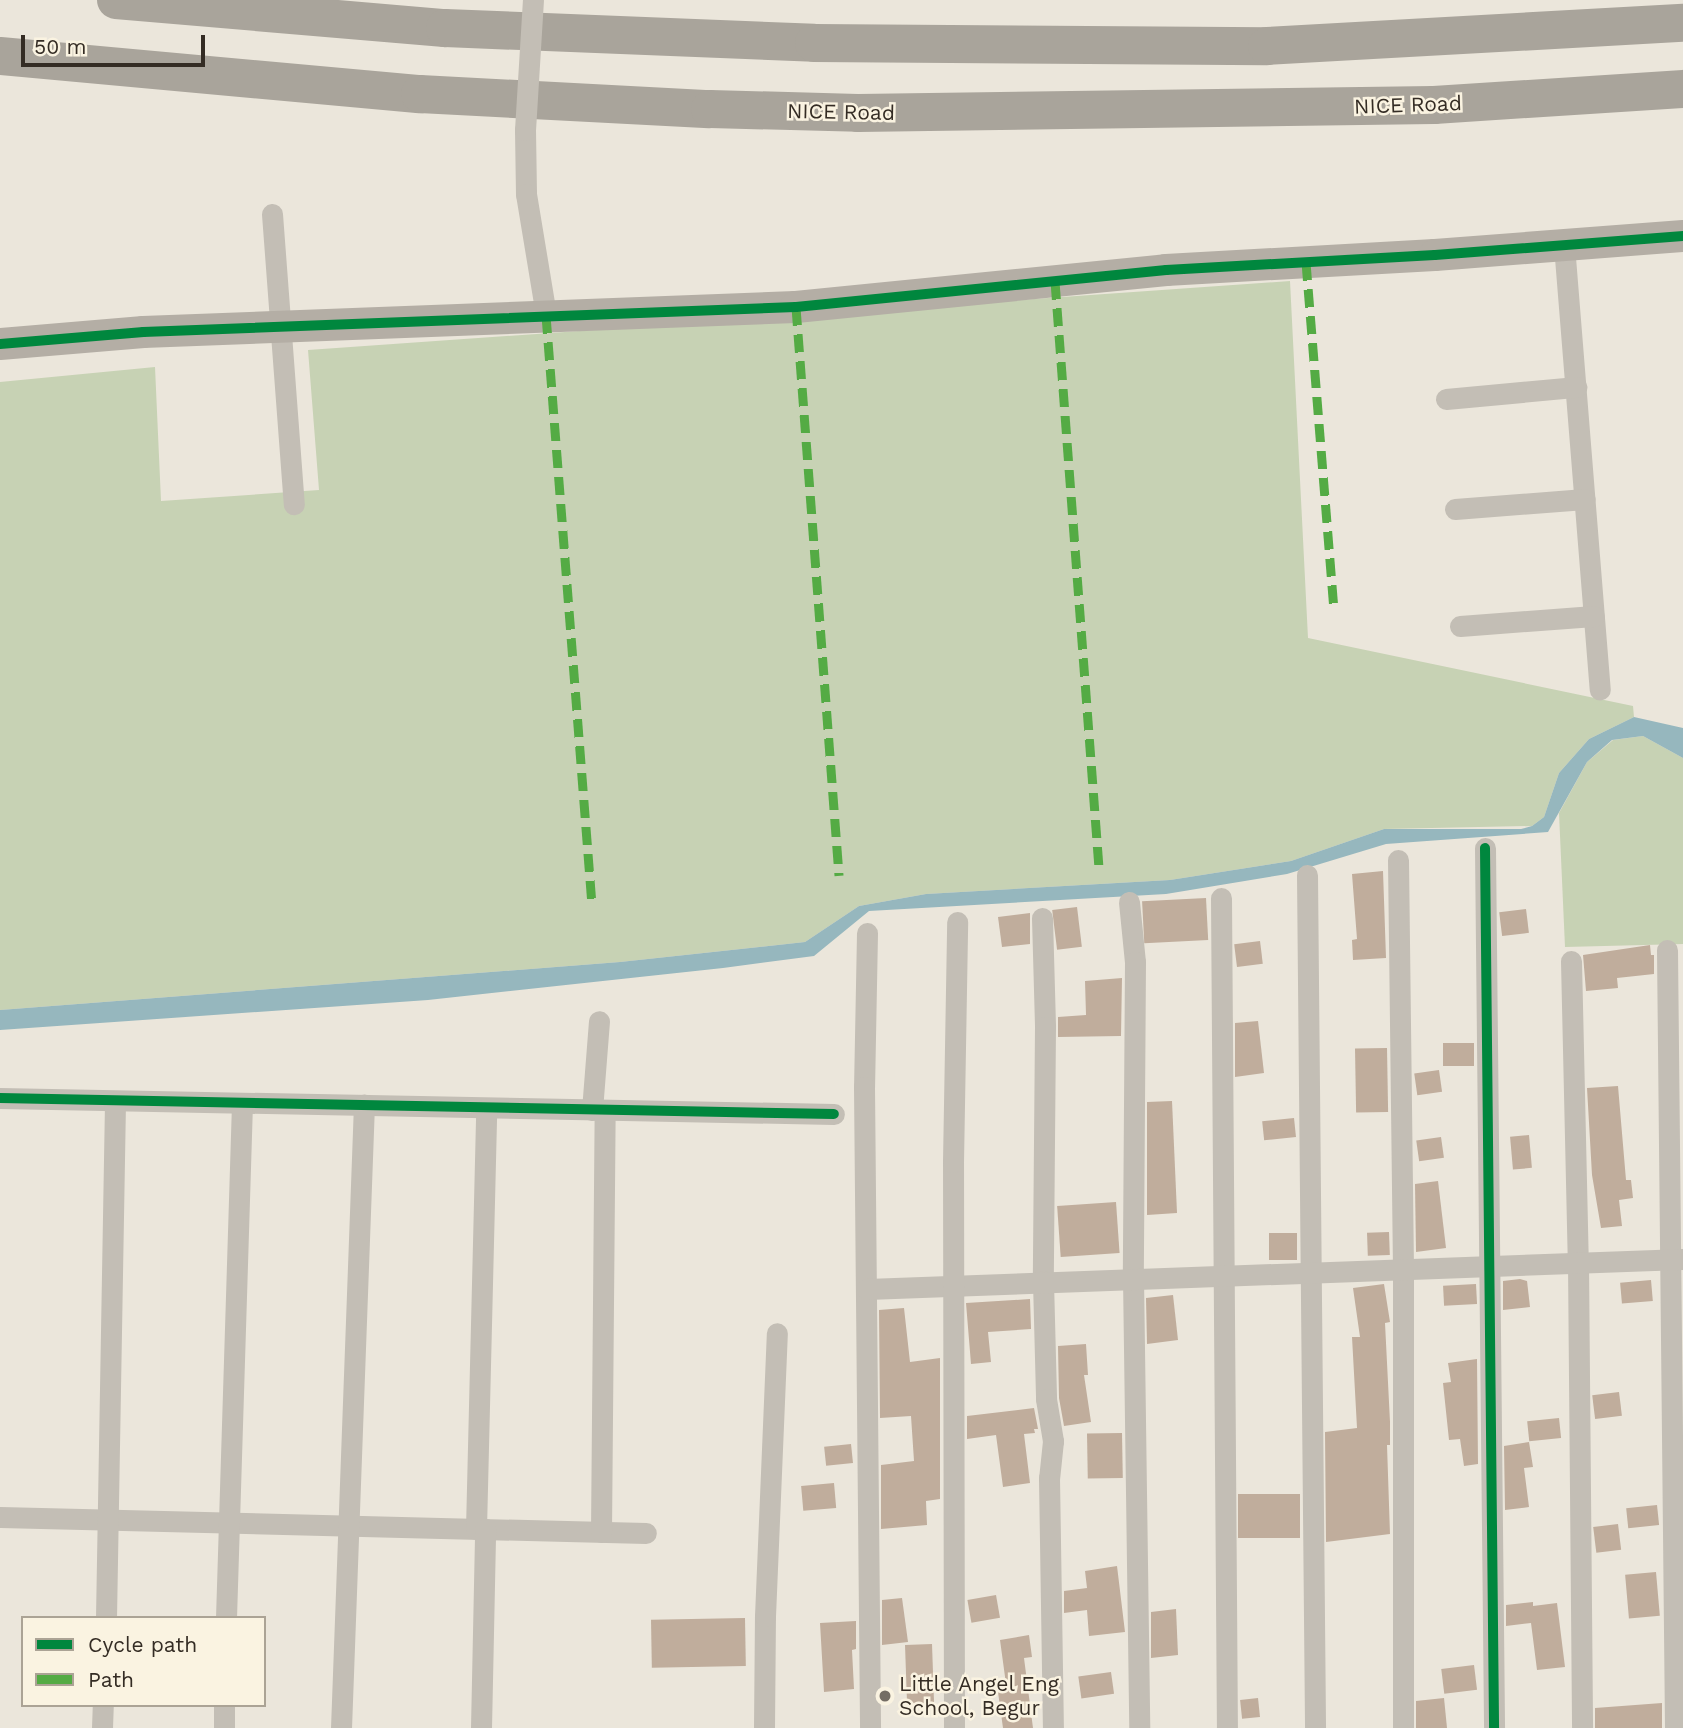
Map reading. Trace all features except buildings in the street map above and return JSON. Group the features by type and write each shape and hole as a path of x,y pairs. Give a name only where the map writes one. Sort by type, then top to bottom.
{"highway":[{"path":"116,0 445,28 814,43 1267,46 1683,23"},
{"name":"NICE Road","path":"0,55 420,94 710,109 858,113 1434,104 1683,89"}],"street":[{"path":"533,0 525,130 526,194 546,315"},
{"path":"272,214 294,504"},
{"path":"0,344 143,332 796,307 1166,270 1683,236"},
{"path":"1564,245 1600,690"},
{"path":"1446,399 1576,387"},
{"path":"1455,509 1585,499"},
{"path":"1460,626 1594,616"},
{"path":"1485,848 1494,1728"},
{"path":"1398,860 1404,1269 1403,1728"},
{"path":"1307,875 1315,1728"},
{"path":"1221,898 1226,1277 1227,1728"},
{"path":"1129,902 1135,962 1133,1278 1139,1728"},
{"path":"1042,918 1043,1281 1046,1399 1053,1441 1049,1478 1053,1728"},
{"path":"954,1728 957,922"},
{"path":"867,933 864,1087 870,1728"},
{"path":"1667,950 1677,1259 1675,1728"},
{"path":"1571,961 1578,1262 1582,1728"},
{"path":"599,1021 601,1532"},
{"path":"0,1098 834,1114"},
{"path":"106,1616 115,1101"},
{"path":"226,1616 242,1103"},
{"path":"341,1728 351,1525 364,1104"},
{"path":"481,1728 485,1108"},
{"path":"867,1289 1677,1259"},
{"path":"764,1728 765,1616 777,1333"},
{"path":"0,1517 646,1533"},
{"path":"102,1728 103,1707"},
{"path":"223,1728 224,1707"}],"green space":[{"path":"1290,281 1308,638 1633,706 1634,717 1589,739 1559,773 1544,817 1532,826 1384,829 1291,861 1170,880 926,894 859,906 805,942 620,962 0,1010 0,382 155,367 161,501 319,490 308,350"},
{"path":"1643,736 1683,758 1683,944 1565,947 1559,813 1587,762 1613,740"}],"water":[{"path":"1634,717 1683,728 1683,758 1643,736 1612,740 1587,762 1548,832 1386,844 1287,874 1166,894 869,911 814,956 723,968 428,1000 0,1030 0,1010 620,962 805,942 859,906 926,894 1170,880 1291,861 1384,829 1521,829 1532,826 1544,817 1559,773 1589,739"}],"marked path":[{"path":"1306,262 1334,610"},
{"path":"1055,281 1099,867"},
{"path":"796,307 839,875"},
{"path":"546,315 592,905"}],"cycle path":[{"path":"0,344 143,332 796,307 1166,270 1435,255 1683,236"},
{"path":"1485,848 1494,1728"},
{"path":"0,1098 834,1114"}],"place":[{"name":"Little Angel Eng School, Begur","path":"885,1696"}]}
